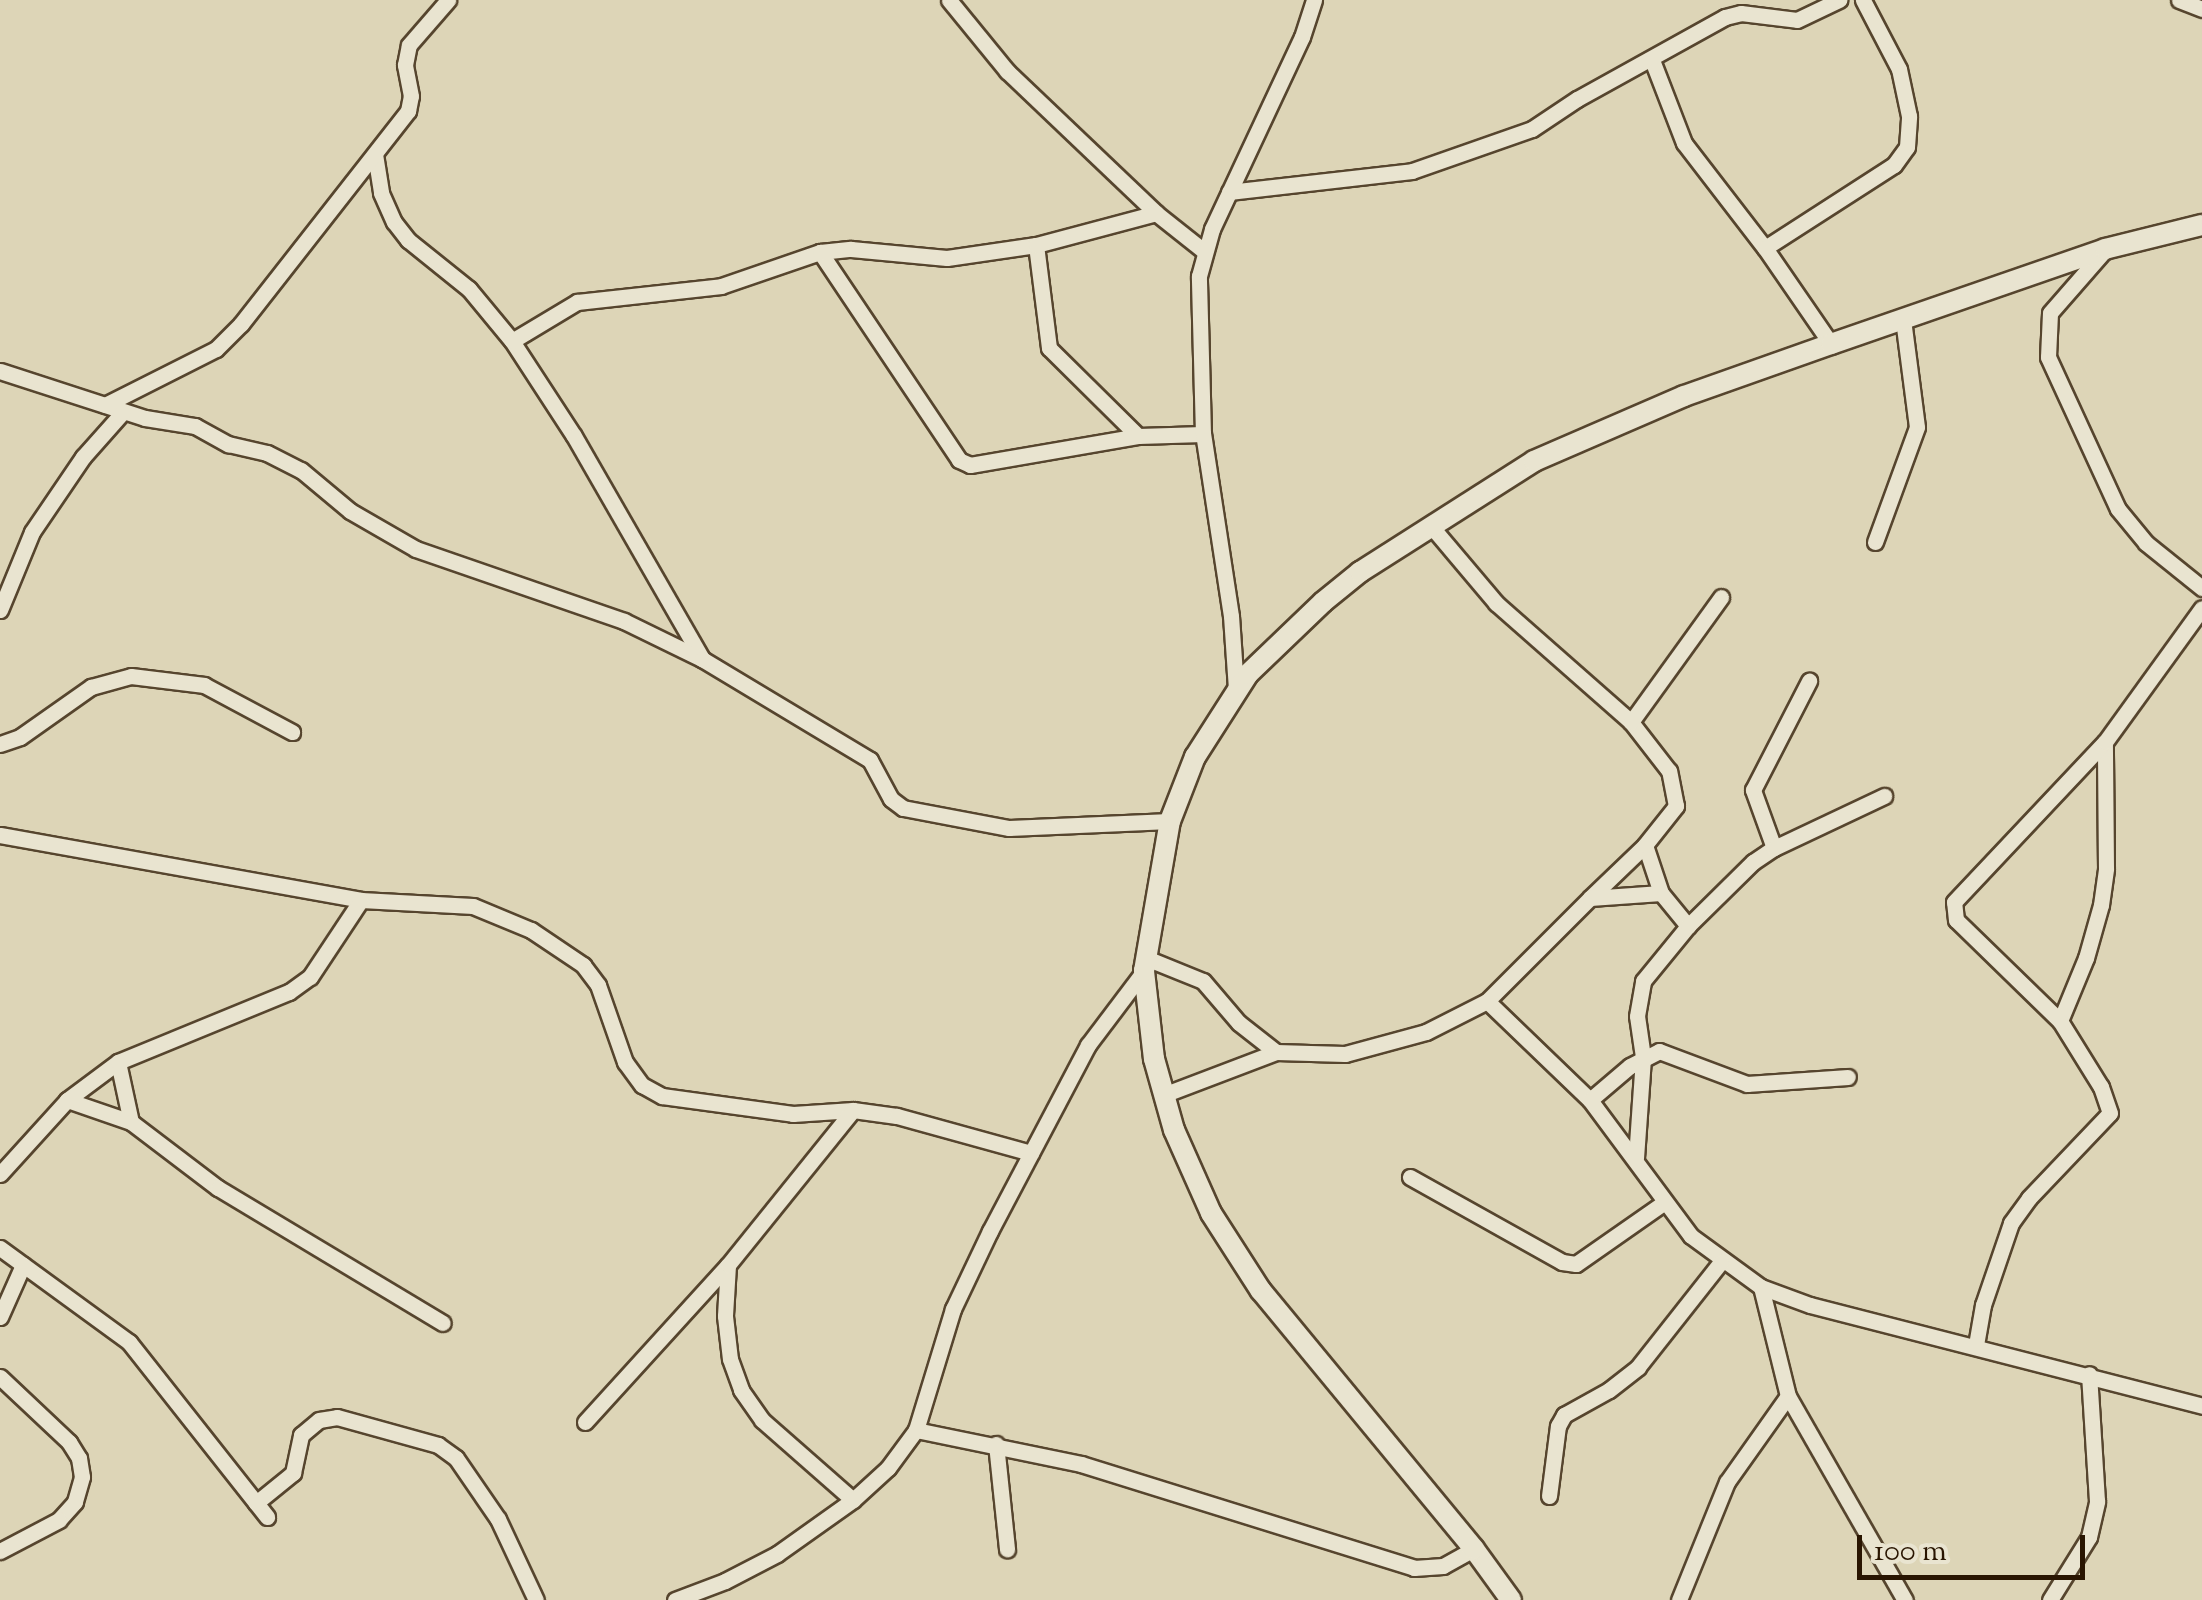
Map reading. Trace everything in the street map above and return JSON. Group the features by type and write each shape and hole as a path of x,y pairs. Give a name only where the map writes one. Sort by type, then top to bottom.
{"street":[{"path":"105,405 216,349 271,287 408,110 411,96 405,66 409,45 448,0"},
{"path":"949,0 1006,71 1156,213 1204,251"},
{"path":"1236,689 1230,616 1203,434 1196,300 1204,251 1228,192 1279,89 1314,0"},
{"path":"1228,192 1412,172 1532,129 1577,99 1734,13 1797,20 1839,0"},
{"path":"1765,248 1894,166 1907,147 1909,116 1899,69 1863,0"},
{"path":"2179,0 2202,8"},
{"path":"1652,60 1684,143 1765,248 1831,344"},
{"path":"375,154 381,192 400,232 469,289 512,341 574,436 702,659"},
{"path":"512,341 577,302 721,286 820,252 851,248 947,258 1036,244 1156,213"},
{"path":"1511,1600 1474,1548 1261,1291 1210,1212 1163,1094 1145,1003 1145,965 1170,821 1196,757 1236,689 1323,602 1431,526 1563,446 1684,396 1903,318 2106,249 2202,225"},
{"path":"1036,244 1049,348 1138,436"},
{"path":"2106,249 2050,313 2048,357 2124,518 2146,544 2202,588"},
{"path":"820,252 959,460 981,465 1138,436 1203,434"},
{"path":"1876,542 1917,427 1903,318"},
{"path":"0,371 123,412 195,426 228,444 285,460 350,511 416,549 462,568 601,611 702,659 870,760 891,798 915,812 1008,828 1170,821"},
{"path":"0,610 32,532 82,457 123,412"},
{"path":"1163,1094 1276,1052 1344,1054 1390,1044 1486,1002 1672,814 1677,798 1669,772 1631,722 1496,603 1431,526"},
{"path":"1631,722 1721,597"},
{"path":"1976,1344 1983,1306 2011,1223 2029,1198 2110,1113 2101,1087 2060,1021 1952,911 1954,902 2105,742 2202,608"},
{"path":"0,744 20,738 91,687 131,676 204,685 292,732"},
{"path":"1774,848 1753,790 1809,681"},
{"path":"2060,1021 2086,958 2101,905 2106,868 2105,742"},
{"path":"1636,1158 1643,1057 1637,1016 1643,981 1688,926 1742,872 1774,848 1884,796"},
{"path":"0,835 361,900 473,906 531,930 592,975 626,1062 642,1085 662,1096 793,1114 853,1110 896,1116 1031,1153"},
{"path":"1645,845 1660,893 1688,926"},
{"path":"1590,898 1660,893"},
{"path":"0,1174 67,1100 118,1062 289,992 322,964 361,900"},
{"path":"1145,965 1204,981 1239,1023 1276,1052"},
{"path":"675,1600 726,1582 778,1554 852,1500 888,1468 916,1430 954,1308 1031,1153 1088,1045 1145,965"},
{"path":"1486,1002 1590,1100 1691,1236 1761,1287 1810,1305 1976,1344 2202,1406"},
{"path":"1590,1100 1643,1057 1659,1051 1672,1052 1747,1084 1761,1086 1848,1077"},
{"path":"118,1062 131,1122"},
{"path":"67,1100 131,1122 218,1188 443,1323"},
{"path":"585,1422 728,1265 853,1110"},
{"path":"1410,1177 1562,1262 1576,1264 1665,1202"},
{"path":"0,1248 129,1342 266,1517"},
{"path":"1549,1496 1558,1426 1564,1415 1609,1390 1638,1367 1722,1262"},
{"path":"0,1317 22,1265"},
{"path":"728,1265 725,1316 730,1359 741,1390 772,1430 852,1500"},
{"path":"1761,1287 1788,1396 1905,1600"},
{"path":"2050,1600 2090,1537 2097,1500 2089,1374"},
{"path":"0,1377 69,1442 79,1458 82,1477 74,1502 59,1520 0,1551"},
{"path":"1679,1600 1727,1482 1788,1396"},
{"path":"256,1503 294,1473 302,1435 318,1420 337,1417 438,1445 456,1458 498,1519 536,1600"},
{"path":"916,1430 1081,1464 1414,1568 1443,1566 1474,1548"},
{"path":"996,1444 1007,1549"}]}
